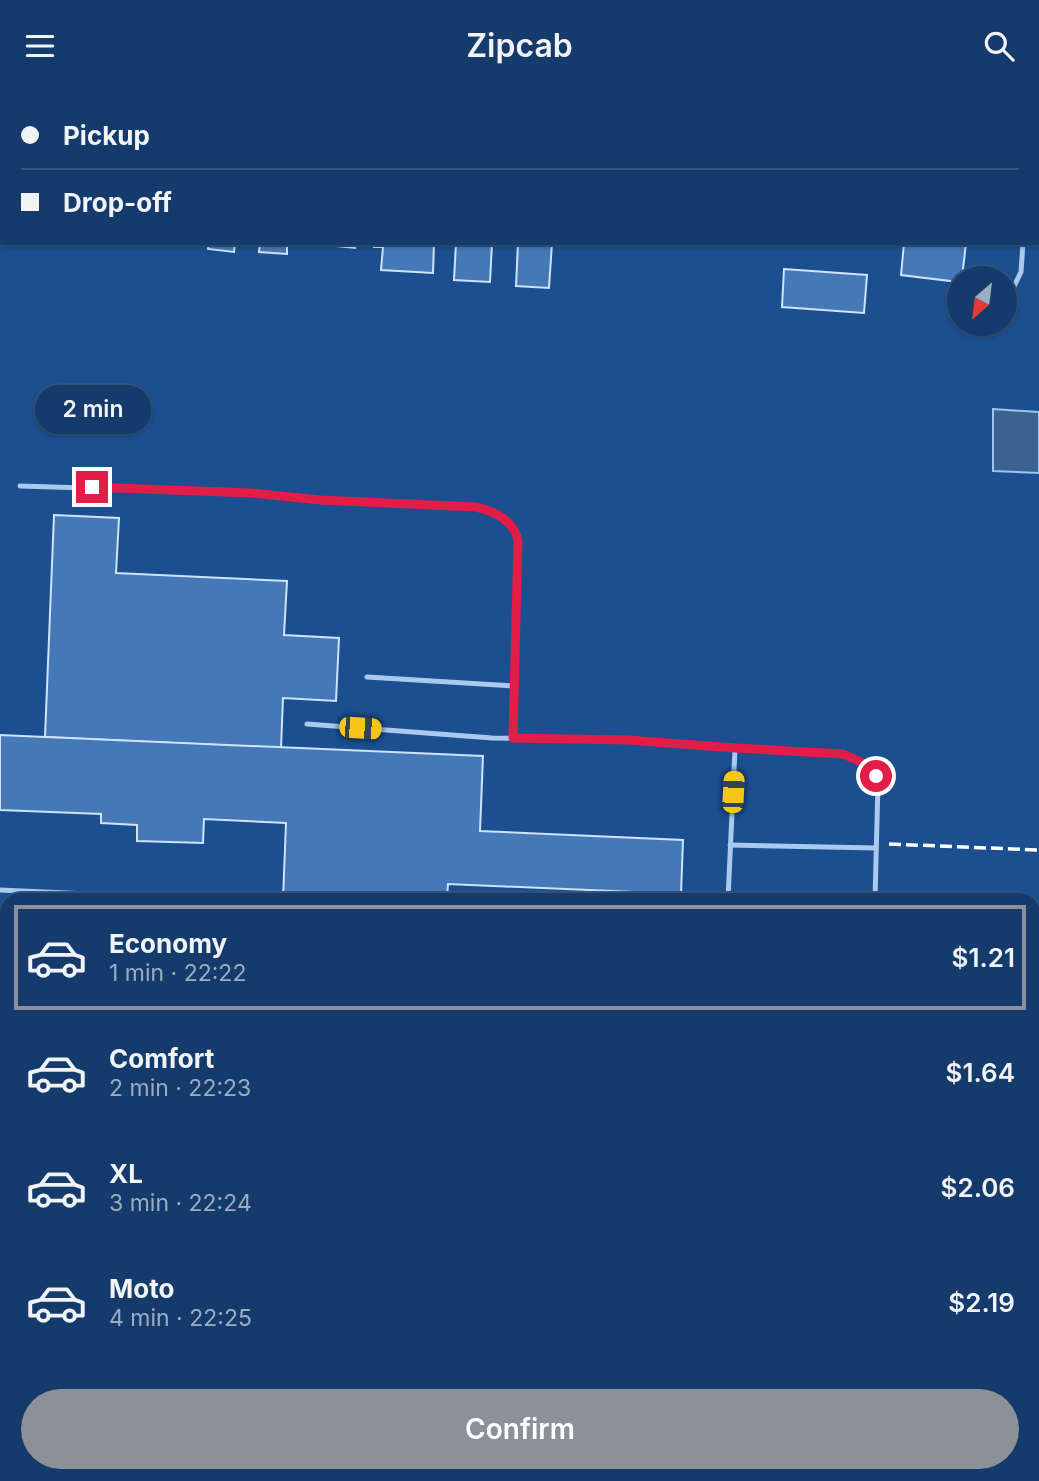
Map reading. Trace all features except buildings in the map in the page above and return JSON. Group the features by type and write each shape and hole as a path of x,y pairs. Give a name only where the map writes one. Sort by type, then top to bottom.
{"lane":[{"path":"1017,280 1021,272 1023,245"},
{"path":"20,486 251,493 320,500 486,509 501,517 517,532 513,738"},
{"path":"367,677 513,686"},
{"path":"307,724 513,738 628,740 843,754 861,762 876,776 878,783 875,893"},
{"path":"728,893 735,748"},
{"path":"730,845 876,848"},
{"path":"0,890 64,893"}],"water":[{"path":"993,409 1039,412 1039,473 993,471"}],"railway":[{"path":"889,844 1039,850"}],"route":[{"path":"92,487 251,493 320,500 486,509 501,517 517,532 513,738 628,740 843,754 861,762 876,776"}]}
